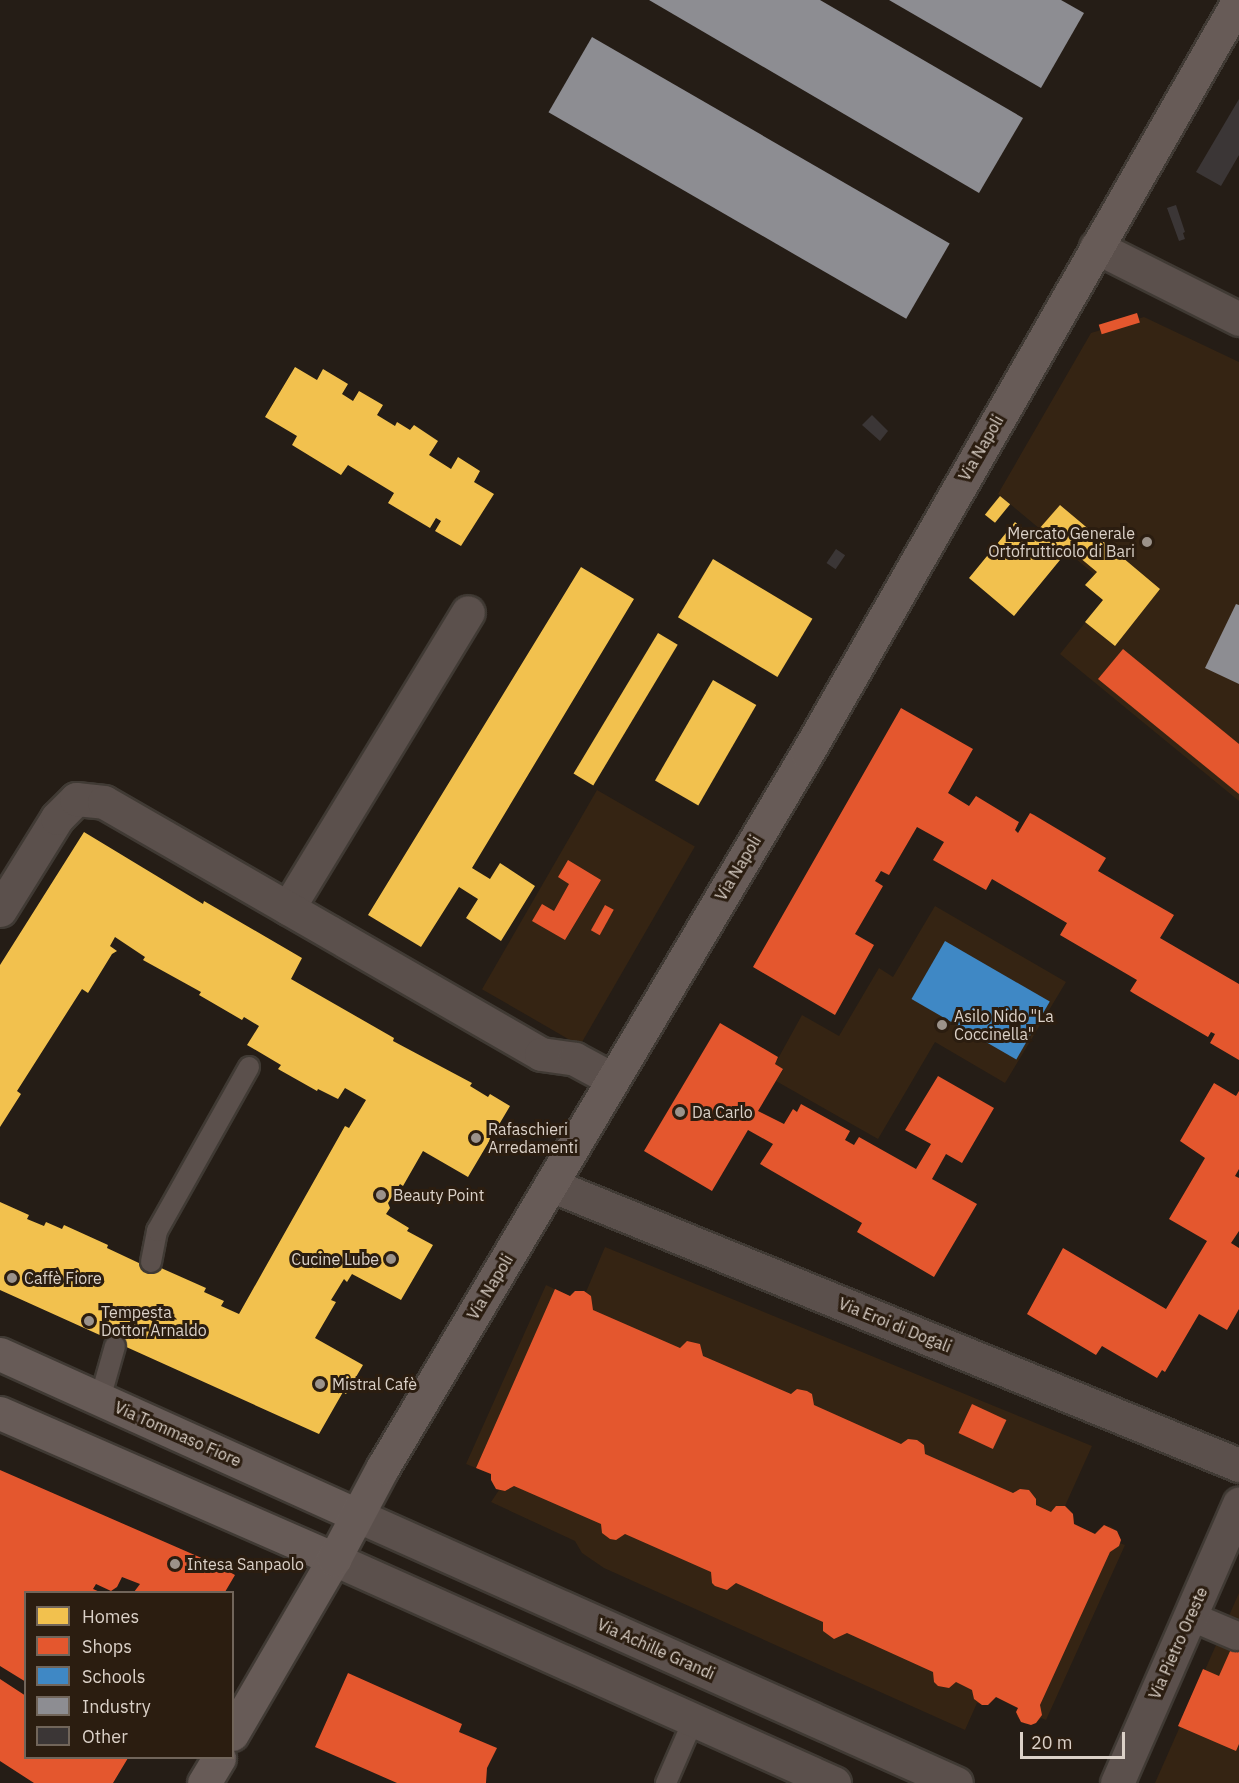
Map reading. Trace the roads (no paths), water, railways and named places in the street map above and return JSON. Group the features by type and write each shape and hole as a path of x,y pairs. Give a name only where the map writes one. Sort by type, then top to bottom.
{"main road":[{"name":"Via Napoli","path":"234,1731 334,1559 356,1515 807,753 1239,0"},
{"name":"Via Tommaso Fiore","path":"0,1354 356,1515"},
{"path":"0,1413 334,1559"},
{"path":"213,1508 234,1504 242,1492 244,1479 236,1461"},
{"path":"204,1783 218,1759"}],"street":[{"path":"1096,247 1239,319"},
{"path":"288,908 468,612"},
{"path":"0,910 57,818 76,799 104,802 541,1054 575,1059 612,1079"},
{"name":"Via Eroi di Dogali","path":"551,1185 1239,1465"},
{"name":"Via Pietro Oreste","path":"1117,1783 1239,1504"},
{"name":"Via Achille Grandi","path":"356,1515 956,1783"},
{"path":"334,1559 834,1783"},
{"path":"1190,1616 1237,1636"}],"lane":[{"path":"151,1262 157,1231 249,1067"},
{"path":"100,1399 115,1346"},
{"path":"666,1783 693,1721"}],"place":[{"name":"Mercato Generale Ortofrutticolo di Bari","path":"1147,542"},
{"name":"Asilo Nido \"La Coccinella\"","path":"942,1025"},
{"name":"Da Carlo","path":"680,1112"},
{"name":"Rafaschieri Arredamenti","path":"476,1138"},
{"name":"Beauty Point","path":"381,1195"},
{"name":"Cucine Lube","path":"391,1259"},
{"name":"Caffè Fiore","path":"12,1278"},
{"name":"Tempesta Dottor Arnaldo","path":"89,1321"},
{"name":"Mistral Cafè","path":"320,1384"},
{"name":"Intesa Sanpaolo","path":"175,1564"}]}
